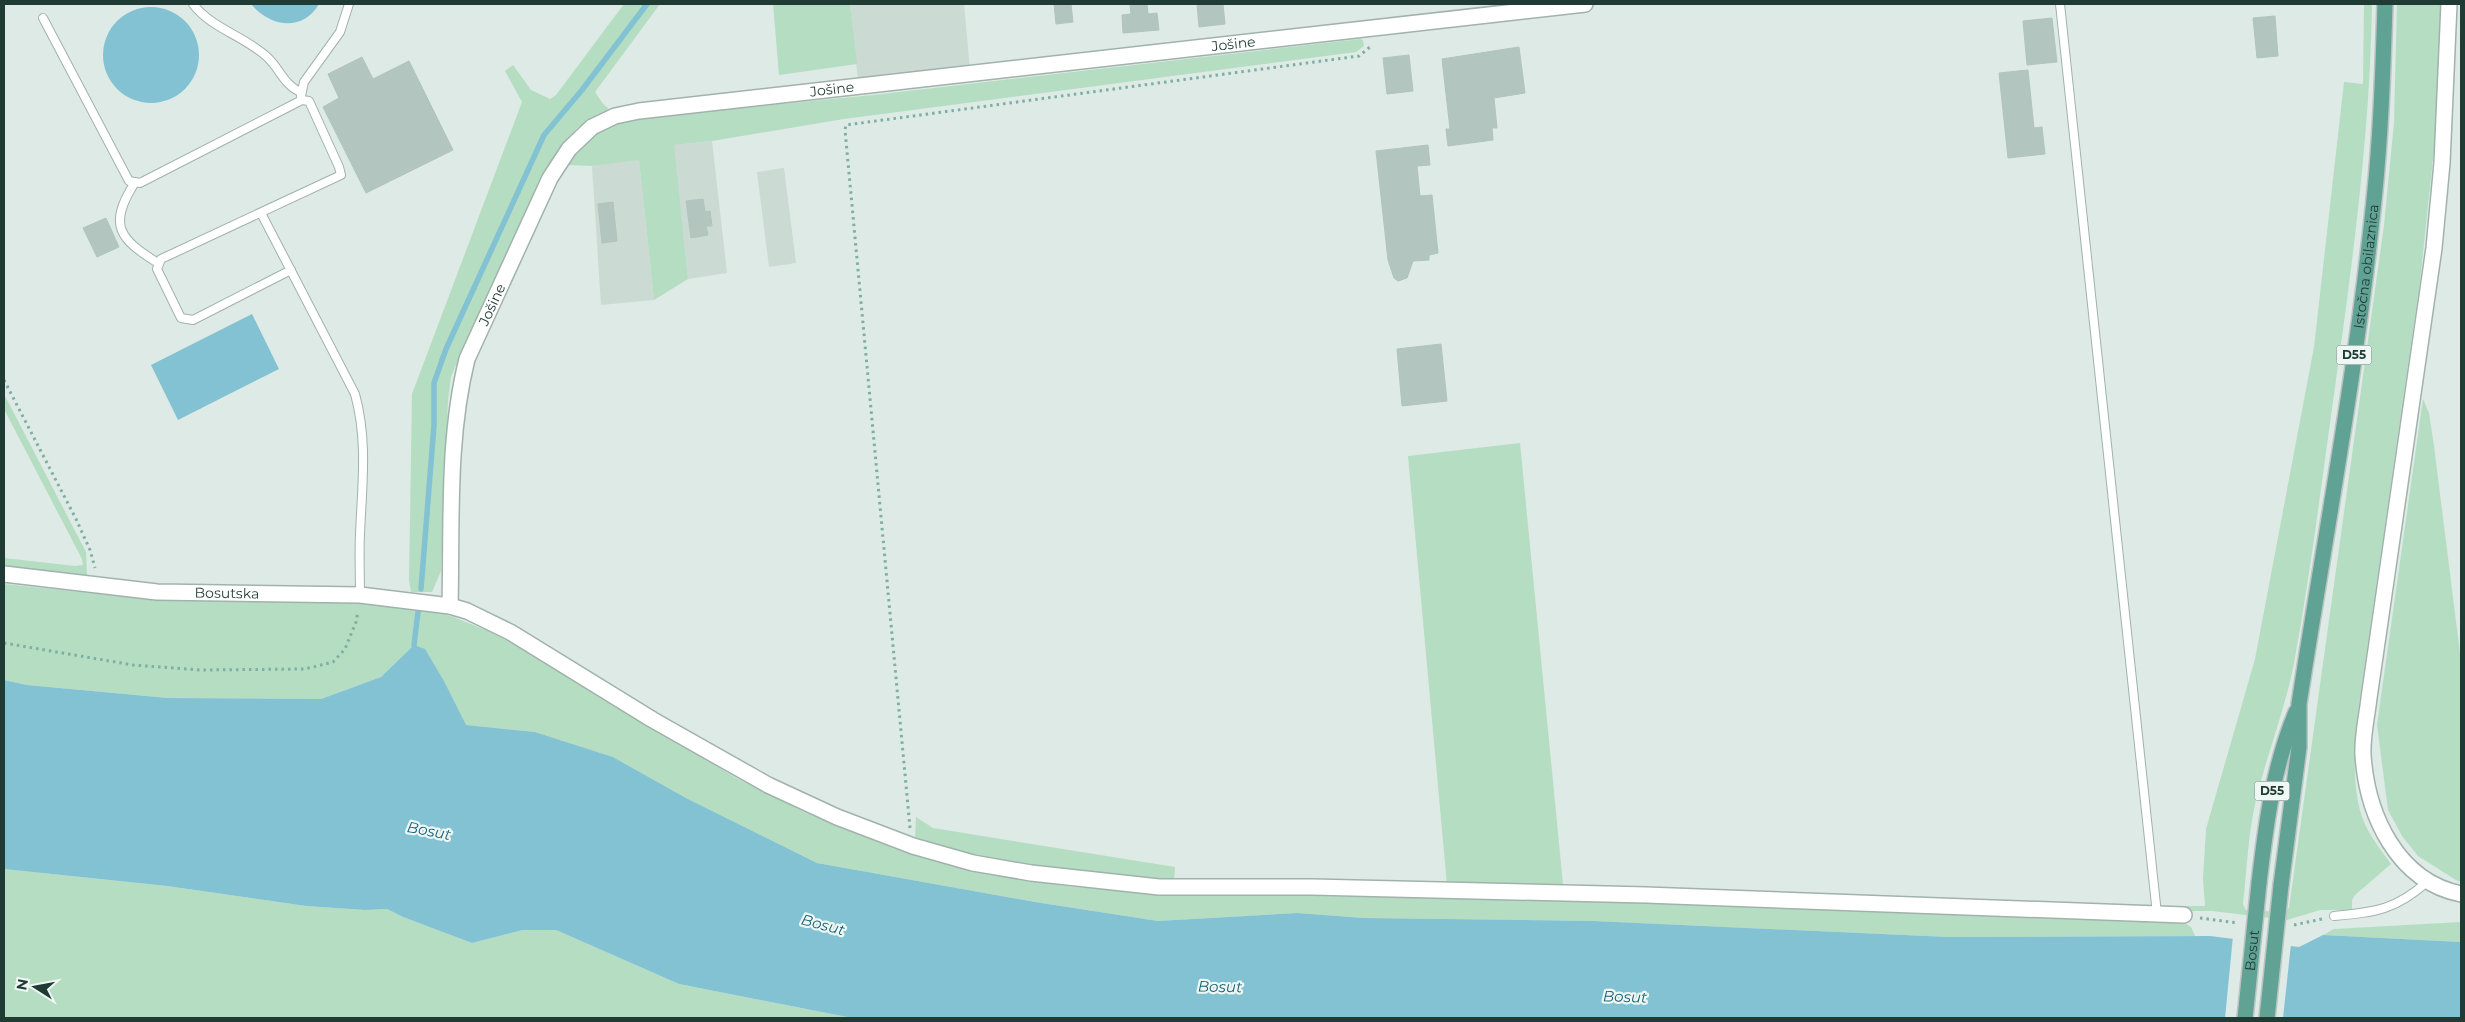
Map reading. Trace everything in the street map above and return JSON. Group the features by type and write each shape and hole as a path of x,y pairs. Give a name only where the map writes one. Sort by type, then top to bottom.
{"main road":[{"name":"Istočna obilaznica","path":"2281,885 2299,747 2299,704 2364,290 2382,106 2386,4"},
{"name":"Istočna obilaznica","path":"2259,883 2276,773 2287,734 2299,704"},
{"name":"Bosut","path":"2245,1018 2259,883"},
{"name":"Bosut","path":"2267,1018 2281,885"}],"street":[{"name":"Jošine","path":"450,606 454,425 467,359 550,178 569,149 592,127 615,116 640,111 1585,4"},
{"path":"2449,4 2442,163 2434,248 2370,688 2363,754 2371,802 2385,838 2411,869 2428,881 2461,894"},
{"name":"Bosutska","path":"4,574 97,586 199,593 283,592 360,595 450,606 467,611 510,632 653,720 768,785 836,817 908,844 973,863 1031,873 1159,887 1312,887 1646,895 2184,915"}],"lane":[{"path":"193,4 206,18 257,48 268,58 290,87 309,100 341,175 161,259 157,269 181,318 186,320 193,320 291,270"},
{"path":"42,18 129,181 134,184 140,183 301,96 304,82 340,32 349,4"},
{"path":"2060,4 2157,914"},
{"path":"134,184 124,200 119,216 121,229 126,240 136,250 158,263"},
{"path":"261,213 355,394 360,410 364,432 360,595"},
{"path":"2334,916 2371,912 2391,906 2409,898 2428,881"}],"path":[{"path":"908,844 910,822 845,130 846,124 1359,56 1374,44 1372,28"},
{"path":"4,380 76,519 90,550 97,586"},
{"path":"4,643 134,666 200,670 305,669 334,662 344,649 356,622 360,595"}],"shaded area":[{"path":"850,4 964,4 970,70 858,81"},
{"path":"712,141 727,273 688,279 673,145"},
{"path":"639,159 654,300 601,305 592,166"},
{"path":"784,168 796,263 769,267 757,172"}],"green space":[{"path":"624,4 660,4 595,92 609,109 577,128 551,161 467,338 451,377 448,400 441,571 432,592 411,592 409,580 412,394 522,102 505,71 513,65 531,90 550,99 556,95"},
{"path":"773,4 850,4 857,64 779,75"},
{"path":"2364,4 2372,4 2368,100 2360,196 2342,339 2316,525 2294,663 2253,813 2243,904 2246,910 2284,912 2289,908 2384,225 2394,123 2397,4 2441,4 2435,140 2420,281 2356,732 2355,776 2359,805 2369,832 2391,864 2355,895 2352,900 2352,910 2320,910 2287,920 2212,911 2165,911 2162,906 2205,906 2203,879 2206,829 2255,659 2314,347 2344,82 2363,84"},
{"path":"1363,40 1364,46 1356,52 844,119 712,141 674,145 688,279 654,300 639,160 592,166 569,165 583,146 598,132 617,124 640,118 882,94"},
{"path":"4,394 86,552 87,575 78,577 4,568 4,558 75,566 83,565 82,559 4,409"},
{"path":"2423,399 2429,413 2434,446 2461,661 2461,882 2418,856 2402,836 2388,810 2377,725"},
{"path":"1520,443 1563,884 1447,885 1408,456"},
{"path":"4,584 139,598 343,600 432,611 451,616 488,631 535,655 736,778 804,812 893,848 937,862 1028,881 1074,887 1180,894 1601,900 2183,922 2191,927 2195,936 1948,937 1594,921 1364,918 1297,913 1158,921 1035,902 817,863 686,798 613,757 535,732 465,725 444,681 425,650 414,645 381,677 321,699 168,698 27,685 4,680"},
{"path":"916,817 933,828 1175,867 1174,881 1043,868 978,857 915,839"},
{"path":"4,869 167,886 306,906 365,910 387,909 472,943 523,930 556,930 679,984 852,1018 4,1018"},
{"path":"2461,922 2461,942 2323,935 2334,929"}],"water":[{"path":"251,4 319,4 304,19 295,23 285,23 276,21 258,12"},
{"path":"151,7 169,11 185,21 195,37 199,55 195,73 185,89 169,99 151,103 133,99 117,89 107,73 103,55 107,37 117,21 133,11"},
{"path":"252,314 279,369 178,420 151,365"},
{"path":"414,645 425,649 444,681 466,725 535,732 613,757 686,798 817,863 1035,902 1158,921 1297,913 1364,918 1594,921 1948,937 2210,936 2299,947 2323,935 2461,942 2461,1018 852,1018 679,984 556,930 523,930 472,943 387,909 365,910 306,906 167,886 4,869 4,680 27,685 168,698 321,699 381,677"}],"pier":[{"path":"2233,936 2291,944 2283,1018 2225,1018"}],"building":[{"path":"1054,4 1071,4 1073,22 1056,24"},
{"path":"1130,4 1147,4 1148,14 1157,13 1159,30 1123,33 1122,15 1131,14"},
{"path":"1197,4 1223,4 1225,24 1199,27"},
{"path":"2275,16 2278,56 2257,58 2253,18"},
{"path":"2052,18 2057,62 2027,65 2023,21"},
{"path":"1519,47 1525,93 1494,98 1497,128 1492,128 1493,140 1448,146 1446,129 1450,129 1442,59"},
{"path":"1409,55 1413,91 1387,94 1383,58"},
{"path":"362,57 373,79 409,61 453,150 366,193 323,107 339,98 328,74"},
{"path":"2028,70 2034,128 2042,127 2045,154 2008,158 1999,73"},
{"path":"1428,145 1430,165 1417,166 1420,196 1432,195 1438,253 1429,255 1429,260 1413,261 1407,278 1398,281 1394,278 1388,260 1376,151"},
{"path":"703,199 705,212 710,211 712,226 706,226 708,235 691,238 686,201"},
{"path":"613,202 617,241 602,243 598,204"},
{"path":"106,218 119,247 97,257 83,228"},
{"path":"1441,344 1447,401 1402,406 1397,349"}],"waterway":[{"path":"421,589 434,425 434,383 446,349 544,135 582,90 647,4"},
{"path":"414,645 418,612"}]}
